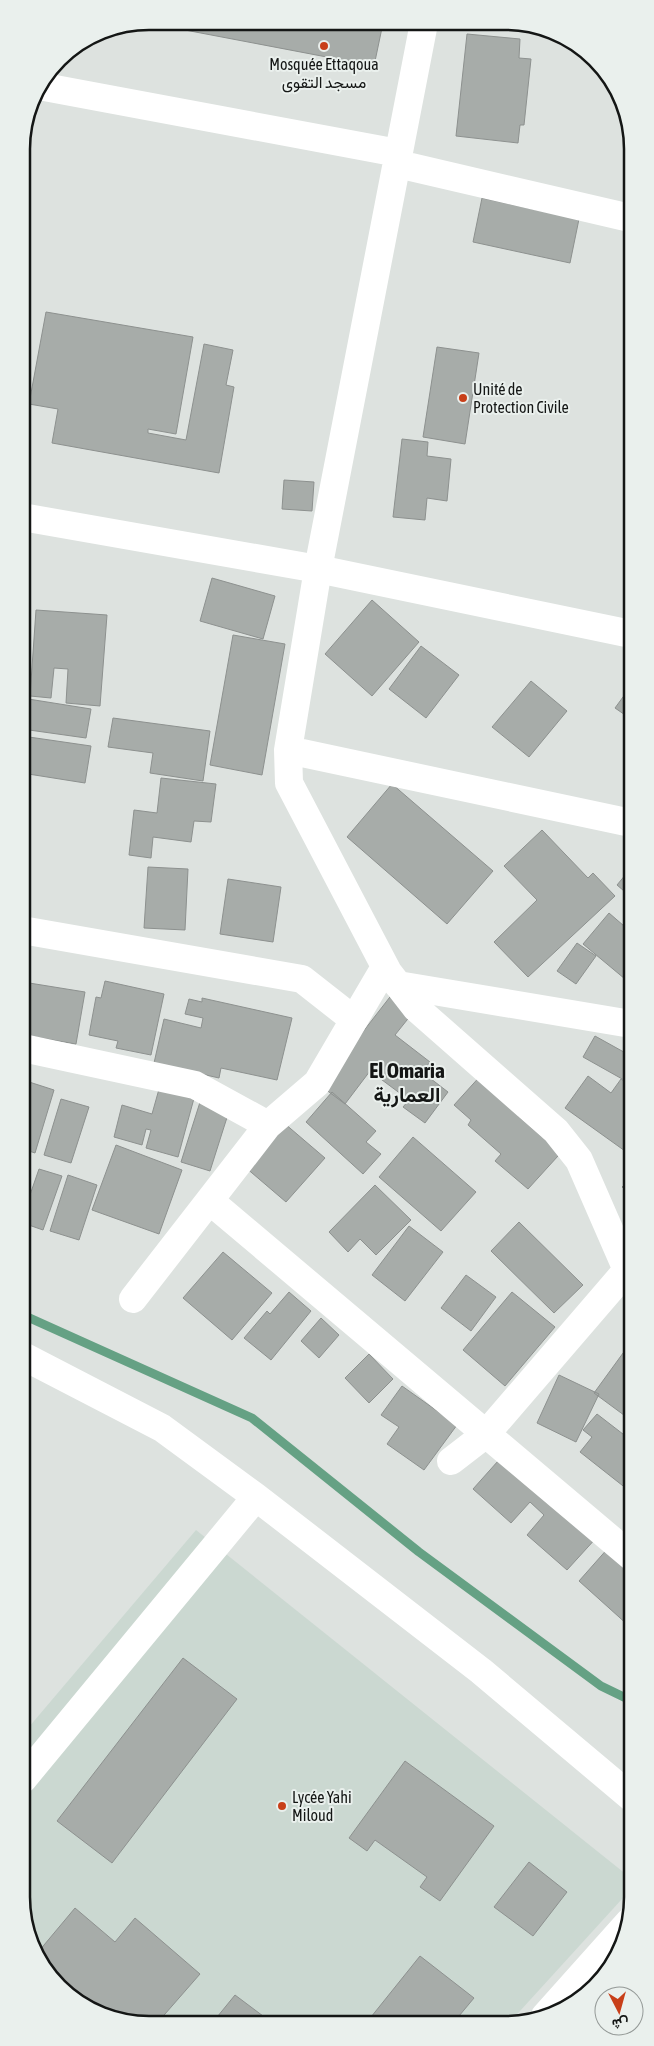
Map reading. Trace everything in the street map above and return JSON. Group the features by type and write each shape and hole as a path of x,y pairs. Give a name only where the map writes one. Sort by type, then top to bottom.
{"street":[{"path":"423,30 318,569 288,750 289,783 392,976 416,1008 556,1131 579,1160 624,1259"},
{"path":"47,88 398,158 624,216"},
{"path":"30,517 318,569 624,633"},
{"path":"288,750 624,822"},
{"path":"30,931 302,979 353,1019"},
{"path":"133,1299 268,1125 317,1083 353,1019 392,976"},
{"path":"392,976 624,1023"},
{"path":"30,1050 195,1085 268,1125"},
{"path":"210,1201 624,1550"},
{"path":"451,1460 486,1434 624,1279"},
{"path":"30,1360 162,1428 481,1671 624,1791"},
{"path":"30,1772 256,1498"},
{"path":"556,2004 618,1935"}],"shaded area":[{"name":"Lycée Yahi Miloud","path":"196,1530 624,1873 624,1897 516,2016 141,2016 118,2012 89,2000 65,1981 46,1957 34,1928 30,1905 30,1726"}],"building":[{"name":"Mosquée Ettaqoua مسجد التقوى","path":"185,30 382,30 374,66"},
{"path":"467,34 520,39 519,58 531,59 524,125 520,125 518,143 456,136"},
{"path":"482,198 579,219 570,263 473,242"},
{"path":"46,312 193,337 176,434 148,429 148,433 186,440 204,344 233,350 226,385 234,387 219,473 52,443 58,409 30,404"},
{"path":"437,347 479,353 465,444 423,437"},
{"path":"402,439 428,442 427,456 451,459 447,501 427,498 425,520 393,517"},
{"path":"284,480 314,482 312,511 282,509"},
{"path":"212,578 275,596 263,639 200,621"},
{"path":"372,600 419,642 372,696 325,654"},
{"path":"36,610 107,615 100,706 66,703 68,669 54,668 51,698 30,696"},
{"path":"233,635 285,644 262,775 210,765"},
{"path":"421,646 459,675 426,718 389,689"},
{"path":"531,681 567,711 529,757 492,727"},
{"path":"624,696 624,714 615,708"},
{"path":"30,699 91,709 86,738 30,730"},
{"path":"113,718 210,731 203,781 150,773 153,753 108,747"},
{"path":"30,737 91,746 85,783 30,774"},
{"path":"161,778 216,784 211,822 194,821 191,842 153,837 151,858 129,855 134,810 157,813"},
{"path":"392,784 493,871 447,924 347,837"},
{"path":"542,830 588,878 593,873 615,896 528,977 494,942 537,900 504,866"},
{"path":"148,867 188,869 185,930 144,928"},
{"path":"624,876 624,891 617,885"},
{"path":"228,879 281,887 273,942 220,934"},
{"path":"609,913 624,926 624,978 583,944"},
{"path":"577,943 596,956 576,984 557,971"},
{"path":"105,981 164,994 151,1055 116,1048 118,1041 89,1035 96,997 101,998"},
{"path":"30,983 85,992 76,1044 30,1036"},
{"path":"393,993 415,1010 395,1035 430,1062 422,1072 448,1092 425,1123 403,1107 409,1100 370,1071 345,1104 321,1086"},
{"path":"202,998 292,1018 277,1080 221,1068 219,1078 154,1063 164,1019 201,1028 203,1018 185,1014 189,999 202,1002"},
{"path":"595,1036 624,1052 624,1080 583,1057"},
{"path":"483,1073 524,1110 518,1116 542,1137 550,1129 568,1145 528,1189 495,1161 501,1154 468,1125 471,1120 454,1105"},
{"path":"588,1076 611,1093 621,1079 624,1081 624,1150 565,1108"},
{"path":"30,1082 54,1090 35,1153 30,1151"},
{"path":"161,1082 196,1091 178,1157 146,1148 151,1130 146,1129 142,1145 114,1137 122,1105 152,1114"},
{"path":"332,1092 376,1131 366,1142 381,1154 363,1174 306,1122"},
{"path":"61,1099 89,1107 71,1163 44,1155"},
{"path":"201,1099 230,1108 210,1171 181,1162"},
{"path":"284,1123 325,1158 286,1202 245,1167"},
{"path":"413,1137 476,1192 441,1231 379,1177"},
{"path":"116,1145 182,1170 159,1234 92,1210"},
{"path":"39,1169 62,1176 43,1230 30,1225 30,1195"},
{"path":"68,1175 97,1185 79,1240 50,1231"},
{"path":"375,1185 411,1220 376,1255 360,1239 348,1252 329,1232"},
{"path":"519,1222 583,1285 554,1313 491,1251"},
{"path":"409,1226 443,1252 405,1301 372,1275"},
{"path":"223,1252 272,1293 232,1340 183,1298"},
{"path":"466,1275 496,1297 471,1331 441,1308"},
{"path":"289,1292 311,1311 271,1360 244,1338 267,1311 270,1314"},
{"path":"512,1292 555,1327 505,1386 463,1350"},
{"path":"321,1318 339,1335 319,1358 301,1341"},
{"path":"624,1352 624,1415 594,1393"},
{"path":"369,1354 393,1379 369,1403 345,1378"},
{"path":"559,1375 599,1394 576,1442 537,1423"},
{"path":"402,1386 457,1425 424,1470 387,1444 399,1427 381,1415"},
{"path":"597,1414 624,1435 624,1487 580,1452 592,1437 583,1430"},
{"path":"515,1442 608,1525 567,1570 527,1535 544,1515 530,1502 511,1523 473,1489"},
{"path":"617,1538 624,1544 624,1622 579,1581"},
{"path":"183,1658 237,1699 112,1863 57,1821"},
{"path":"405,1761 494,1826 440,1901 420,1887 427,1877 375,1840 367,1851 349,1838"},
{"path":"529,1862 567,1892 533,1936 494,1907"},
{"path":"75,1908 115,1942 135,1918 200,1974 163,2016 126,2014 103,2007 76,1991 55,1970 42,1948"},
{"path":"420,1956 474,1998 459,2016 372,2016"},
{"path":"235,1995 263,2016 218,2016"}],"waterway":[{"path":"30,1318 252,1418 419,1552 601,1686 624,1697"}],"place":[{"name":"Mosquée Ettaqoua مسجد التقوى","path":"324,46"},
{"name":"Unité de Protection Civile","path":"463,398"},
{"name":"Lycée Yahi Miloud","path":"282,1806"}],"district":[{"name":"El Omaria العمارية","path":"407,1082"}]}
